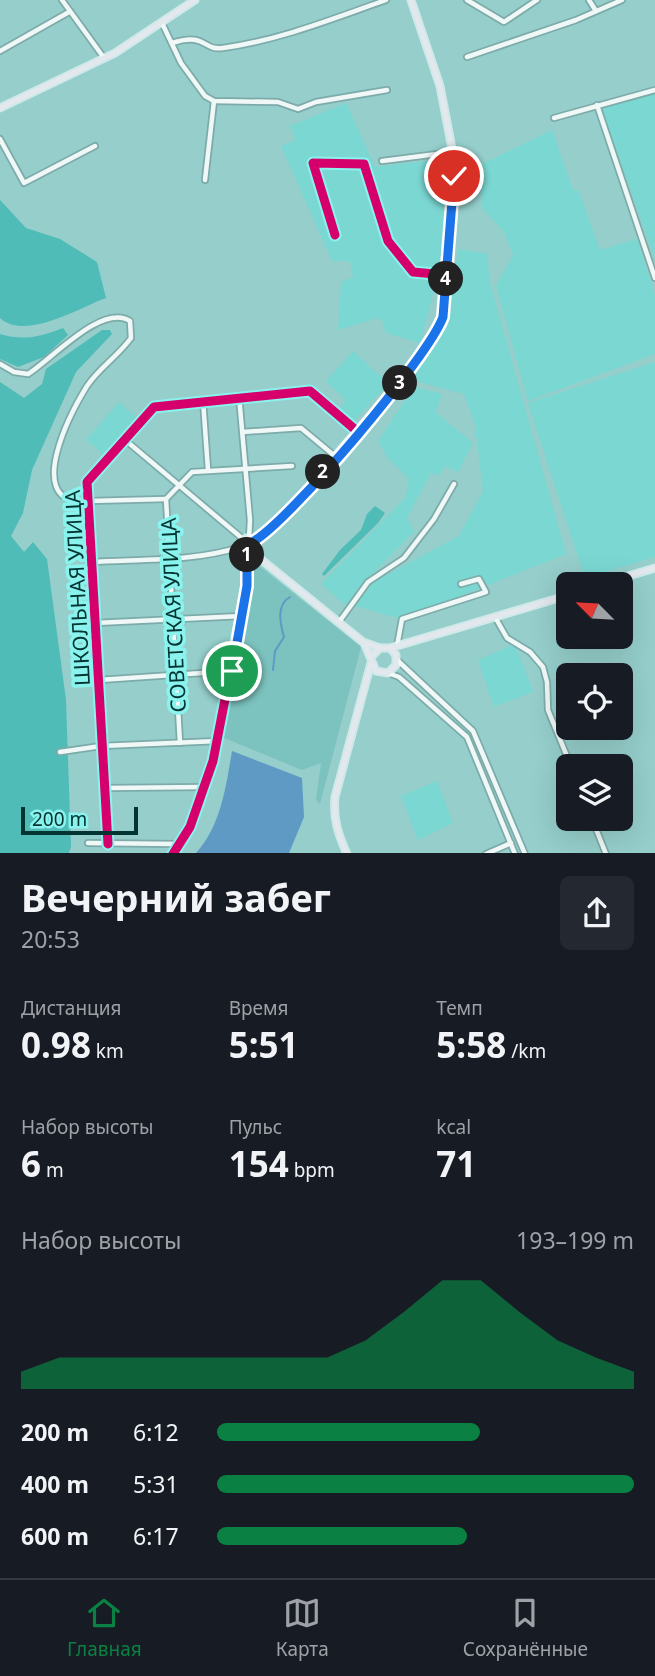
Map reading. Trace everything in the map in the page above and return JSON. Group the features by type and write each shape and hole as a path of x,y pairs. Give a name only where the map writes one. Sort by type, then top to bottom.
{"main road":[{"path":"0,108 104,58 195,0"},
{"path":"411,0 440,86 453,152 443,317 438,331 409,371 336,457 271,530 249,539 240,547 250,552 363,642 380,648 390,648 556,598"},
{"path":"249,539 250,552"},
{"path":"634,575 654,570"},
{"path":"365,683 386,673 396,658 416,639"},
{"path":"363,642 376,671 386,673"},
{"path":"347,853 337,829 334,809 371,660 380,648"},
{"path":"390,648 396,658"}],"street":[{"path":"62,0 104,58"},
{"path":"172,43 196,38 219,48 286,36 386,0"},
{"path":"467,0 504,22 537,0"},
{"path":"589,0 596,11"},
{"path":"467,57 504,46 622,0"},
{"path":"0,51 69,12"},
{"path":"162,23 196,87 214,101 278,102 298,109 316,102 387,90"},
{"path":"554,118 655,90"},
{"path":"205,180 214,101"},
{"path":"597,105 655,278"},
{"path":"0,139 24,183 95,146"},
{"path":"382,161 453,152"},
{"path":"335,235 313,163 364,164 388,241 412,272 446,275"},
{"path":"0,364 14,373 28,374 95,323 122,316 130,321 131,338 87,386 60,442 54,478 57,492 69,502 81,502"},
{"name":"ШКОЛЬНАЯ УЛИЦА","path":"108,844 87,482 154,407 310,391 358,432"},
{"path":"239,397 249,539"},
{"path":"203,400 208,470"},
{"path":"243,432 301,428 336,457"},
{"path":"124,439 178,486 249,539"},
{"name":"СОВЕТСКАЯ УЛИЦА","path":"180,743 166,499 192,472 246,471 292,466"},
{"path":"338,622 368,582 404,558 434,519 454,484"},
{"path":"89,502 166,499"},
{"path":"91,562 170,558 226,552 240,547"},
{"path":"173,853 190,827 218,741 242,616 250,552"},
{"path":"397,646 402,619 486,592 480,579 461,584"},
{"path":"95,623 242,616"},
{"path":"495,617 507,638 530,652 543,667 548,710 566,754"},
{"path":"396,658 473,731 525,853"},
{"path":"99,680 176,677 232,671"},
{"path":"386,673 399,677 467,737 515,853"},
{"path":"60,752 102,746 218,741"},
{"path":"104,788 205,787"},
{"path":"597,831 606,853"},
{"path":"88,843 178,844"},
{"path":"486,853 511,843"}],"shaded area":[{"path":"655,92 655,259 601,107"},
{"path":"346,103 375,167 445,159 445,249 420,343 386,333 382,320 377,318 338,330 341,282 353,277 350,261 332,261 281,146 296,140 290,126"},
{"path":"552,130 573,190 578,190 600,250 637,239 655,295 655,354 528,401 496,286 513,255 504,232 482,208 480,165"},
{"path":"0,200 26,228 60,239 97,262 106,298 67,315 37,324 23,326 0,318"},
{"path":"458,249 487,254 490,283 566,554 402,619 355,606 368,585 459,536 483,491 475,425 464,394 412,380 448,325"},
{"path":"63,328 68,335 44,357 18,367 0,359 0,334 32,337"},
{"path":"102,330 110,330 112,334 76,372 32,470 23,513 11,536 24,552 33,542 47,559 66,700 71,847 69,853 0,853 0,382 24,398 42,384 46,369"},
{"path":"353,351 388,383 354,421 340,408 346,400 326,381"},
{"path":"655,362 655,557 605,572 583,572 528,403"},
{"path":"414,387 442,394 435,412 473,443 458,472 445,466 439,476 431,473 407,518 414,532 358,588 347,606 321,584 405,498 409,479 388,458 378,441"},
{"path":"119,402 136,417 103,454 86,440"},
{"path":"375,506 385,513 378,523 324,576 322,574 340,550 361,530 367,514"},
{"path":"254,562 361,647 320,804 316,800 321,763 302,770 222,737"},
{"path":"515,644 533,692 494,707 478,660"},
{"path":"232,751 302,778 304,817 289,853 196,853 217,818 225,792"},
{"path":"437,781 453,823 418,840 401,796"}],"waterway":[{"path":"273,670 275,651 284,637 280,620 281,609 290,597"}],"cycle path":[{"path":"335,235 313,163 364,164 388,241 413,272 446,275"},
{"path":"108,844 87,482 154,407 310,391 358,432"},
{"path":"174,853 190,827 213,761 247,586 247,553"}],"route":[{"path":"232,671 247,586 247,553 255,548 254,541 271,530 336,457 409,371 438,331 443,317 454,176"}]}
